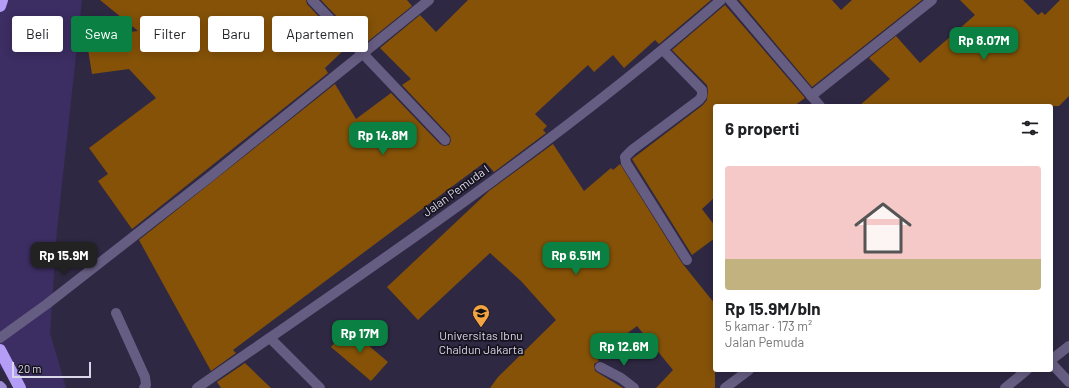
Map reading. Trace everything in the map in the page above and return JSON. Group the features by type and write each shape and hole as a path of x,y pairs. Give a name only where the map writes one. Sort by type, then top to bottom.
{"highway":[{"path":"0,6 2,0"},
{"path":"0,350 20,388"}],"street":[{"path":"312,0 445,140"},
{"path":"0,338 47,304 211,176 428,0"},
{"name":"Jalan Pemuda I","path":"197,388 410,241 663,50 721,0"},
{"path":"730,0 818,104"},
{"path":"811,96 932,0"},
{"path":"663,50 702,90 702,96 625,157 626,163 687,260"},
{"path":"116,313 145,377 146,385 144,388"},
{"path":"270,338 320,388"},
{"path":"1053,358 1069,346"},
{"path":"1053,365 1069,382"},
{"path":"600,367 621,378 634,388"},
{"path":"725,388 746,372"},
{"path":"1005,388 1024,372"}],"shaded area":[{"path":"0,0 82,0 80,16 71,16 71,52 76,52 57,230 50,333 66,388 22,388 0,368"}],"building":[{"path":"100,0 306,0 307,4 318,16 272,16 272,52 342,52 325,68 328,73 132,229 98,181 108,174 89,148 156,98 129,69 92,74 88,52 132,52 132,32 138,31 132,26 132,16 120,16"},
{"path":"321,0 407,0 412,6 368,41 368,16 336,16"},
{"path":"468,0 711,0 659,44 655,40 624,68 613,55 594,72 588,65 535,114 547,126 543,130 546,133 494,172 485,162 233,350 236,353 211,371 139,240 335,84 356,119 391,93 440,144 444,146 449,145 451,141 450,136 402,85 411,79 380,48 420,15 436,32"},
{"path":"739,0 832,0 841,10 852,0 922,0 812,87"},
{"path":"960,0 1023,0 1038,15 1042,12 1045,15 1060,0 1069,0 1069,96 1059,106 1053,106 1053,104 861,104 890,79 869,58 896,36 920,63 975,15"},
{"path":"725,5 805,98 797,104 713,104 713,199 702,209 713,223 713,239 692,255 632,159 703,105 707,100 707,85 672,50"},
{"path":"553,144 584,191 611,168 613,170 620,164 682,263 713,302 713,372 715,372 715,388 656,388 673,370 637,326 596,357 599,361 594,364 595,371 623,388 490,388 498,377 556,320 521,281 490,253 418,320 387,287 489,191"},
{"path":"348,328 388,362 371,381 331,347"},
{"path":"245,363 271,388 221,388 217,382"}],"place":[{"name":"Universitas Ibnu Chaldun Jakarta","path":"481,328"}]}
